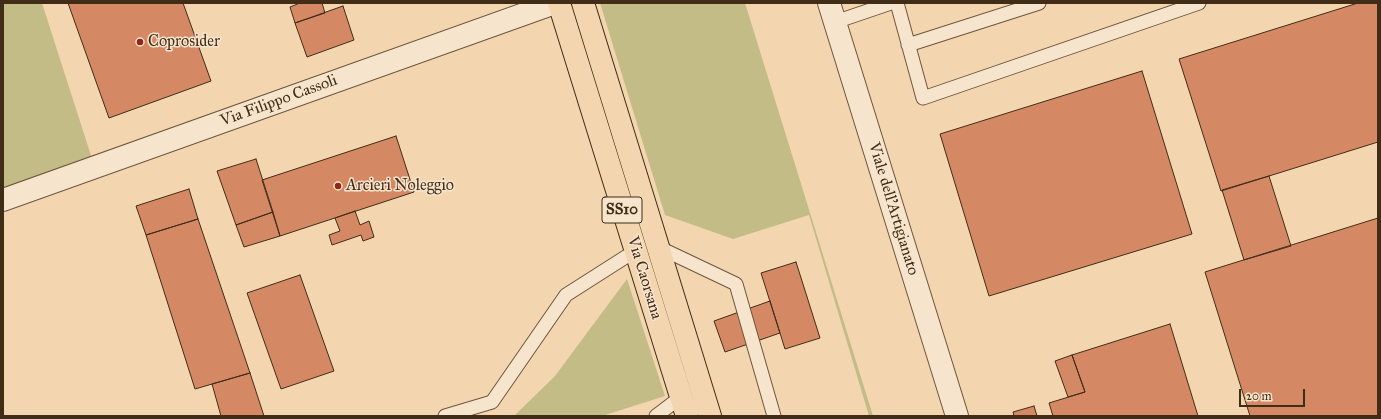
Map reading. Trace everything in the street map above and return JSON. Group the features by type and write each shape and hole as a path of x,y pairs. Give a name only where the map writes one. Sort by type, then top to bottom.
{"main road":[{"name":"Via Caorsana","path":"559,3 684,407"},
{"name":"Via Caorsana","path":"583,3 710,416"}],"street":[{"name":"Via Filippo Cassoli","path":"3,200 555,3"},
{"name":"Viale dell'Artigianato","path":"832,13 957,416"}],"lane":[{"path":"832,13 891,3"},
{"path":"897,3 923,98 1199,3"},
{"path":"908,45 1039,3"},
{"path":"658,247 736,284 774,416"},
{"path":"445,416 492,402 566,295 635,251"},
{"path":"656,416 684,407"}],"shaded area":[{"path":"3,3 42,3 95,168 3,199"},
{"path":"600,3 745,3 873,416 869,416 809,215 733,239 665,215"},
{"path":"627,279 665,396 602,416 514,416 555,376"}],"building":[{"name":"Coprosider","path":"68,3 183,3 211,81 109,118"},
{"path":"300,3 322,3 325,13 295,23 290,7"},
{"path":"1358,3 1378,3 1378,142 1221,191 1179,59"},
{"path":"343,6 354,40 307,57 295,23"},
{"path":"1142,71 1192,234 989,296 940,134"},
{"name":"Arcieri Noleggio","path":"396,136 414,192 280,236 262,180"},
{"path":"256,159 273,212 236,225 217,171"},
{"path":"1269,176 1291,246 1244,260 1222,190"},
{"path":"189,189 198,219 146,235 136,206"},
{"path":"355,211 360,225 369,221 374,237 363,241 361,235 332,245 329,235 340,231 335,218"},
{"path":"273,212 280,236 244,247 236,225"},
{"path":"1378,218 1378,416 1250,416 1205,272"},
{"path":"198,219 250,373 195,389 146,235"},
{"path":"796,262 820,338 785,349 761,273"},
{"path":"300,275 334,371 281,389 247,293"},
{"path":"770,301 780,333 725,352 714,321"},
{"path":"1170,324 1198,416 1053,416 1049,403 1085,392 1072,355"},
{"path":"1072,355 1085,392 1068,397 1055,361"},
{"path":"250,373 264,416 221,416 212,384"},
{"path":"1034,406 1037,416 1014,416 1013,412"}],"place":[{"name":"Coprosider","path":"140,42"},
{"name":"Arcieri Noleggio","path":"338,186"}]}
